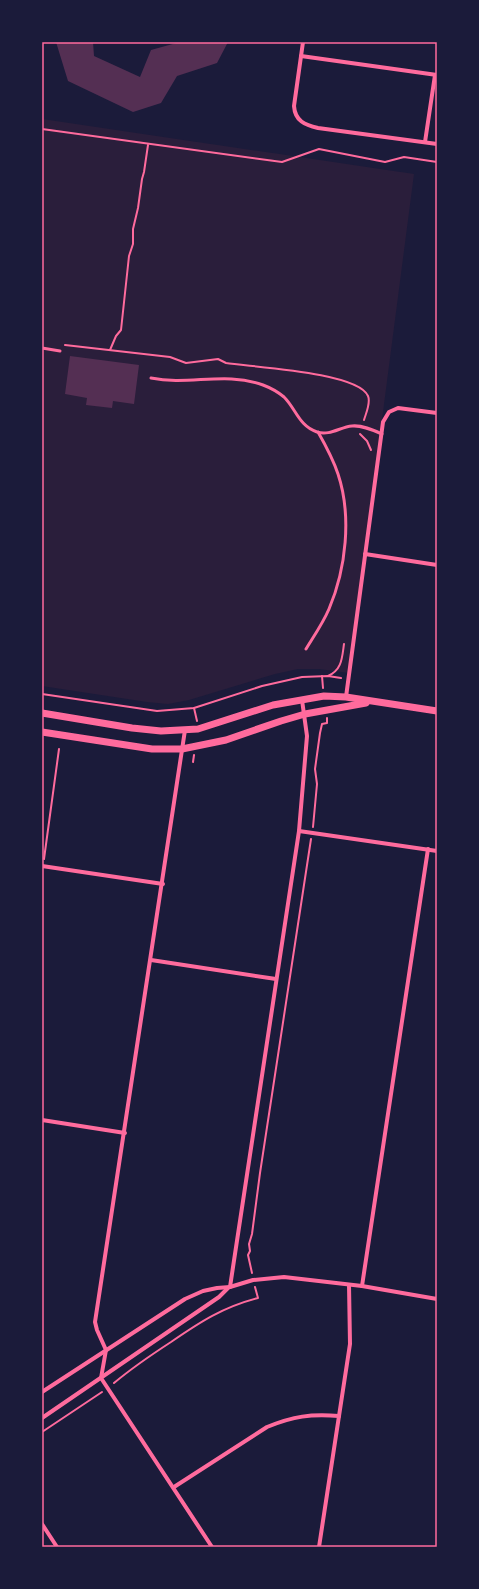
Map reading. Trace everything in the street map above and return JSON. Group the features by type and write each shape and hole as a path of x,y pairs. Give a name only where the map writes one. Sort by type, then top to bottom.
{"street":[{"path":"303,42 294,106 294,111 297,118 302,122 308,126 318,128 437,144"},
{"path":"301,56 436,75 425,142"},
{"path":"346,697 383,422 389,412 398,408 437,413"},
{"path":"366,554 437,565"},
{"path":"42,713 132,728 161,731 198,729 273,705 301,699 327,696 346,697 437,711"},
{"path":"42,1418 219,1297 230,1287 299,831 307,736 305,714 301,699"},
{"path":"42,732 152,749 182,749 226,740 305,714 372,702"},
{"path":"185,730 163,884 95,1322 106,1350 101,1378 212,1547"},
{"path":"299,831 437,851"},
{"path":"362,1286 428,849"},
{"path":"42,866 163,884"},
{"path":"151,960 276,978"},
{"path":"42,1120 125,1133"},
{"path":"42,1392 185,1299 203,1291 230,1287 254,1280 284,1277 362,1286 437,1299"},
{"path":"319,1547 350,1344 349,1285"},
{"path":"174,1487 267,1427 309,1415 339,1416"},
{"path":"42,1524 57,1547"}],"lane":[{"path":"42,348 60,351"},
{"path":"151,378 166,381 217,378 243,380 275,390 285,398 299,420 307,428 318,432 331,432 354,426 362,427 382,434"},
{"path":"306,649 329,610 344,553 345,526 342,489 335,465 318,432"}],"path":[{"path":"42,129 282,162 319,149 385,162 404,157 437,162"},
{"path":"110,350 116,336 121,330 129,256 133,244 133,229 138,208 148,144"},
{"path":"63,345 170,357 186,363 218,359 226,363 324,375 362,389 368,396 368,407 360,434 371,448 371,453"},
{"path":"328,676 334,673 342,663 345,640"},
{"path":"42,694 157,711 194,708 262,686 302,677 328,676 348,679"},
{"path":"42,1432 107,1388 134,1366 207,1318 238,1303 258,1298 248,1255 250,1250 249,1244 252,1234 316,807 317,784 315,769 320,733 322,724 327,723"},
{"path":"42,866 60,749"}],"shaded area":[{"path":"42,119 414,174 349,673 319,669 298,669 275,674 189,700 168,704 42,686"}],"building":[{"path":"56,42 93,42 94,56 140,77 151,50 180,42 228,42 217,63 177,76 161,103 133,112 68,81"},
{"path":"70,356 139,365 134,404 113,401 112,408 86,405 87,398 65,394"}]}
